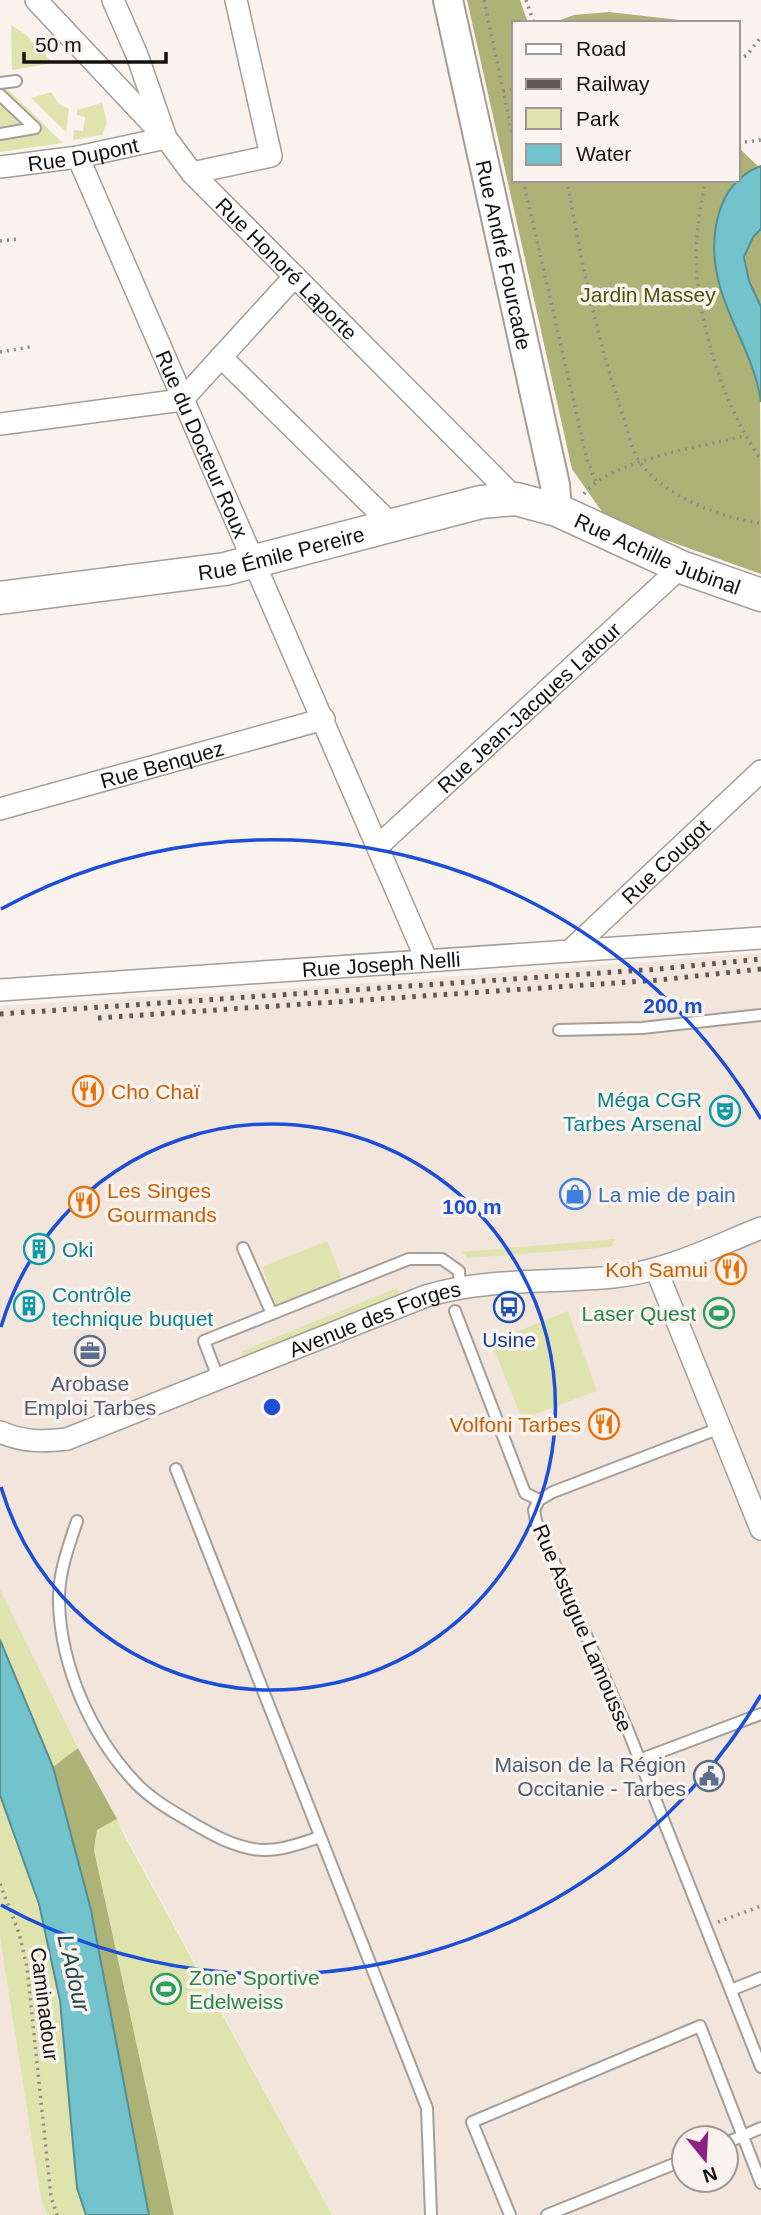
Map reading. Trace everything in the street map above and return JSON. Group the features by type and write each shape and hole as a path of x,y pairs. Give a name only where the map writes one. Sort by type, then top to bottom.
{"main road":[{"name":"Rue Émile Pereire","path":"0,598 225,569 481,502 516,499 565,513"},
{"name":"Rue Achille Jubinal","path":"565,513 681,568 761,595"}],"street":[{"path":"36,0 166,138"},
{"name":"Rue Honoré Laporte","path":"113,0 137,55 166,138 192,173 516,499"},
{"path":"192,173 271,156 236,0"},
{"name":"Rue André Fourcade","path":"448,0 555,485 565,513"},
{"name":"Rue Dupont","path":"0,167 78,157 166,138"},
{"name":"Rue du Docteur Roux","path":"78,157 181,400 324,719 427,961"},
{"path":"0,424 181,400 295,276"},
{"path":"221,357 392,525"},
{"name":"Rue Jean-Jacques Latour","path":"378,846 681,568"},
{"name":"Rue Benquez","path":"0,809 324,719"},
{"name":"Rue Cougot","path":"570,951 761,771"},
{"name":"Rue Joseph Nelli","path":"0,990 761,938"},
{"name":"Avenue des Forges","path":"0,1433 16,1439 42,1442 67,1439 426,1296 460,1286 614,1277 656,1269 761,1228"},
{"path":"656,1269 761,1529"}],"lane":[{"path":"0,83 16,81"},
{"path":"0,95 34,128 0,134"},
{"path":"559,1030 642,1028 761,1015"},
{"path":"243,1248 272,1314"},
{"path":"219,1380 204,1341 409,1259 442,1259 459,1271 460,1286"},
{"name":"Rue Astugue Lamousse","path":"455,1311 525,1493 539,1500 534,1510 537,1521 639,1760 761,2067"},
{"path":"539,1500 553,1492 720,1428"},
{"path":"176,1469 427,2109 431,2215"},
{"path":"77,1521 61,1567 59,1603 64,1643 78,1688 100,1738 135,1783 169,1809 220,1839 254,1849 288,1848 320,1837"},
{"path":"639,1760 761,1714"},
{"path":"731,1990 761,1978"},
{"path":"510,2215 472,2122 700,2026 761,2183"},
{"path":"742,2136 761,2128"},
{"path":"547,2215 670,2166"}],"path":[{"path":"484,0 512,133"},
{"path":"526,0 533,21"},
{"path":"740,59 747,55 761,37"},
{"path":"503,91 512,89"},
{"path":"740,142 761,140"},
{"path":"523,182 587,459 596,482"},
{"path":"567,182 583,268 608,373 639,462 691,503 738,520 761,523"},
{"path":"706,182 700,207 697,276 709,341 744,436 761,458"},
{"path":"0,241 18,239"},
{"path":"0,352 30,347"},
{"path":"565,513 596,482 639,462 744,436"},
{"name":"Caminadour","path":"0,1884 19,1933 27,1966 51,2197 57,2215"},
{"path":"706,1927 761,1906"}],"shaded area":[{"path":"761,953 761,2215 332,2215 78,1748 0,1589 0,1006 368,983"},
{"path":"0,1938 41,2199 47,2215 0,2215"}],"green space":[{"name":"Jardin Massey","path":"467,0 520,0 527,21 512,21 512,182 735,182 724,199 718,216 715,257 721,291 747,348 760,396 761,574 607,519 572,469"},
{"path":"609,12 679,21 558,21 574,15"},
{"path":"11,25 25,34 51,61 48,64 12,70"},
{"path":"1,83 63,143 0,152"},
{"path":"51,92 59,104 69,109 66,132 31,98"},
{"path":"102,103 107,122 102,135 73,140 74,130 83,131 85,117 77,115 77,110"},
{"path":"740,149 759,167 740,177"},
{"path":"761,229 761,307 751,287 745,257 753,238"},
{"path":"615,1239 611,1247 468,1258 462,1252"},
{"path":"327,1241 343,1281 277,1308 262,1267"},
{"path":"397,1288 400,1294 244,1357 242,1351"},
{"path":"568,1311 597,1391 522,1419 491,1342"},
{"path":"0,1589 78,1748 53,1767 0,1640"},
{"path":"78,1748 117,1819 97,1830 94,1850 174,2215 149,2215 91,1910 53,1767"},
{"path":"0,1795 19,1842 46,1939 64,2037 77,2188 86,2215 47,2215 41,2199 0,1938"},
{"name":"Zone Sportive Edelweiss","path":"117,1819 332,2215 174,2215 94,1850 97,1830"}],"water":[{"path":"761,166 761,229 753,237 744,257 749,281 761,307 761,402 749,358 721,290 715,254 715,235 724,201 733,186"},
{"name":"L'Adour","path":"0,1640 53,1767 91,1910 149,2215 86,2215 77,2188 60,2001 39,1904 0,1795"}],"railway":[{"path":"0,1014 659,969 761,959"},
{"path":"98,1018 659,980 761,969"}],"place":[{"name":"Cho Chaï","path":"88,1091"},
{"name":"Méga CGR Tarbes Arsenal","path":"725,1111"},
{"name":"La mie de pain","path":"575,1194"},
{"name":"Les Singes Gourmands","path":"84,1202"},
{"name":"Oki","path":"39,1249"},
{"name":"Koh Samui","path":"731,1269"},
{"name":"Contrôle technique buquet","path":"29,1306"},
{"name":"Usine","path":"509,1307"},
{"name":"Laser Quest","path":"719,1313"},
{"name":"Arobase Emploi Tarbes","path":"90,1351"},
{"name":"Volfoni Tarbes","path":"604,1424"},
{"name":"Maison de la Région Occitanie - Tarbes","path":"709,1776"},
{"name":"Zone Sportive Edelweiss","path":"166,1989"}]}
